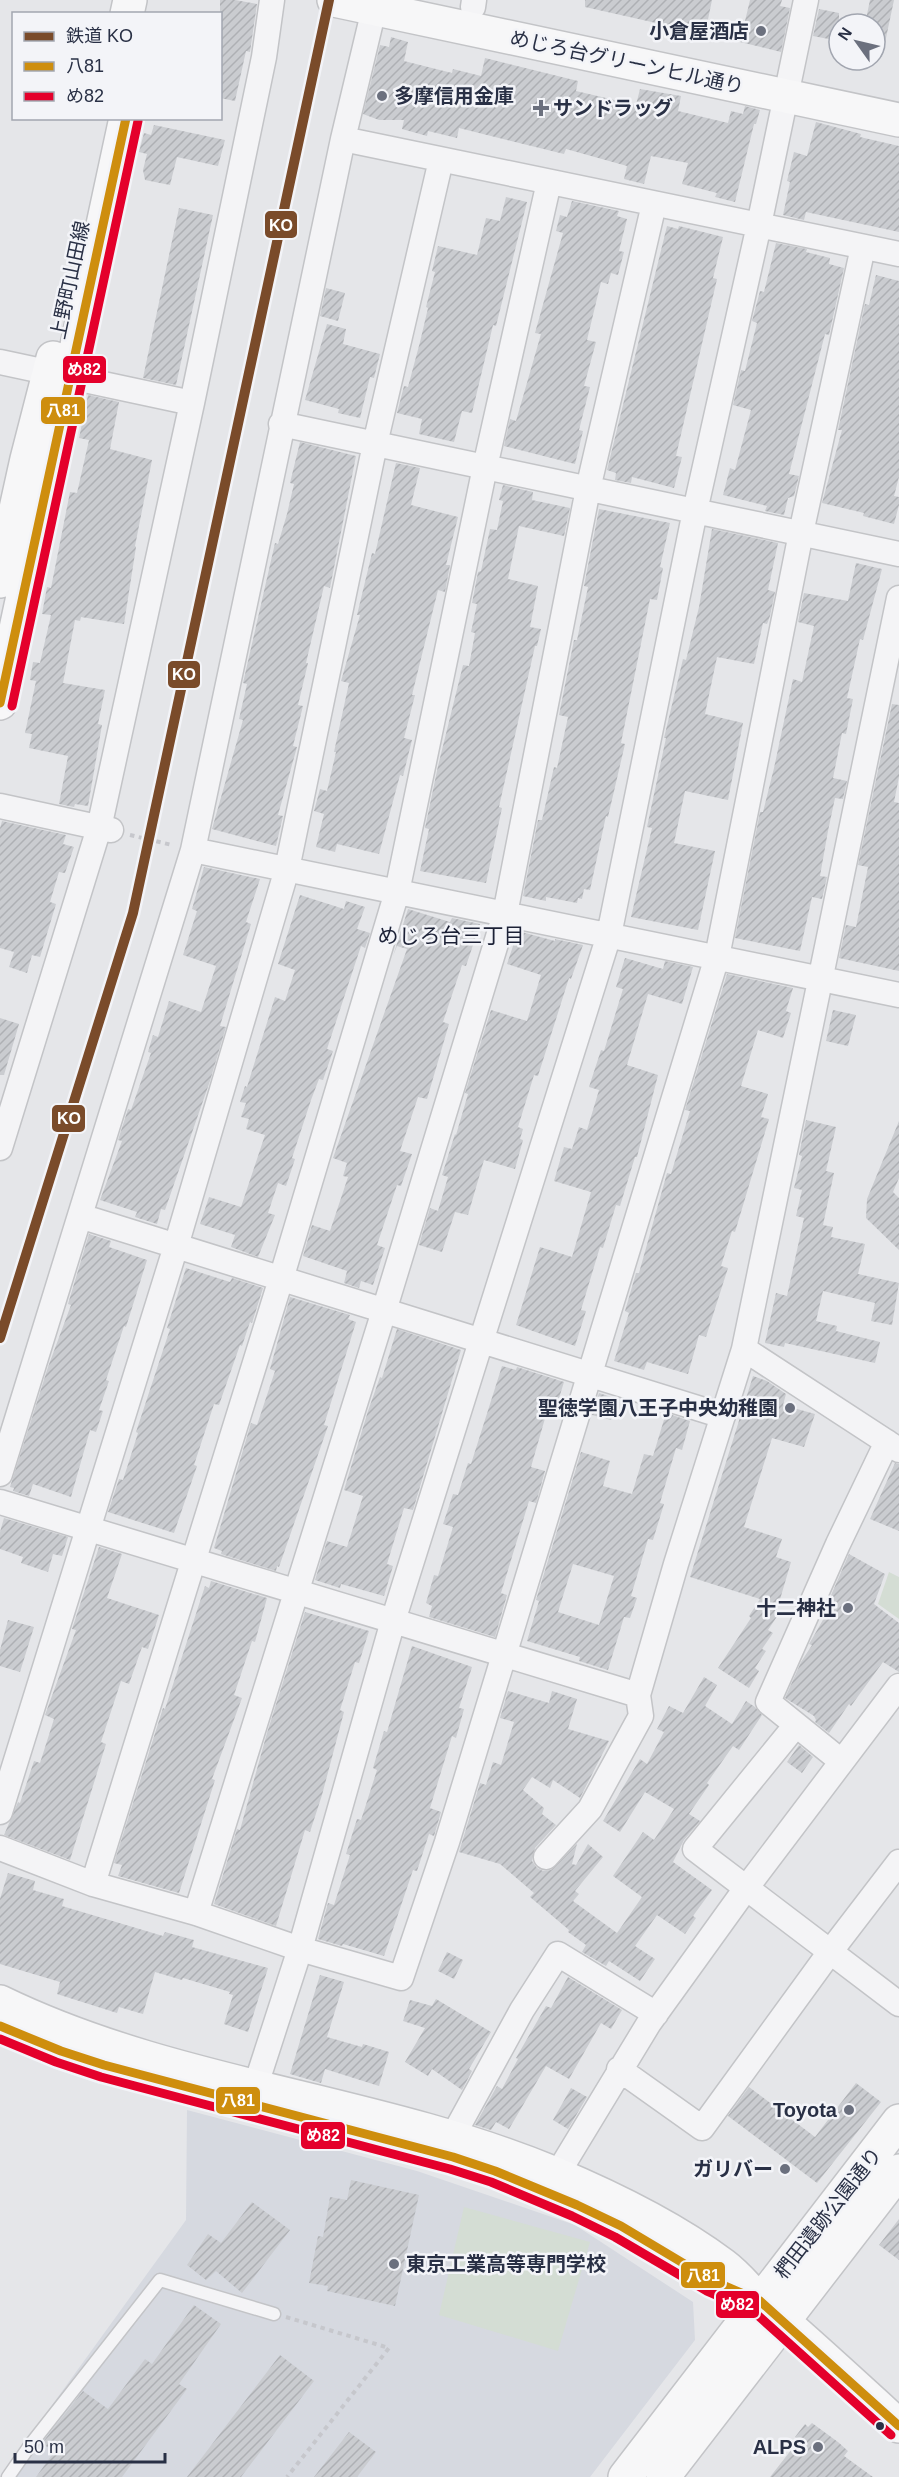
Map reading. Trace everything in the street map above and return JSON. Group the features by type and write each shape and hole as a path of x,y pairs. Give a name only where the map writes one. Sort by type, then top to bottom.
{"street":[{"path":"0,1148 105,829 264,57 272,0"},
{"path":"252,2094 300,1950 393,1621 609,935 695,511 759,225 806,0"},
{"name":"めじろ台グリーンヒル通り","path":"463,2 578,40"},
{"path":"0,1474 193,850 281,424 343,139 349,3"},
{"name":"めじろ台グリーンヒル通り","path":"349,3 578,40 788,85 899,120"},
{"name":"めじろ台グリーンヒル通り","path":"788,85 899,97"},
{"name":"上野町山田線","path":"61,375 105,120"},
{"name":"上野町山田線","path":"0,704 6,649 28,510 27,459 61,375 125,120"},
{"path":"343,139 899,254"},
{"path":"0,1812 176,1246 287,869 375,444 441,160"},
{"path":"93,1884 281,1279 397,892 485,467 549,182"},
{"path":"196,1913 384,1311 504,914 588,489 654,204"},
{"path":"0,1848 93,1884 196,1913 300,1950 401,1978 447,1842 717,957 801,533 863,247"},
{"path":"0,362 192,403"},
{"path":"281,424 899,554"},
{"name":"上野町山田線","path":"0,581 28,510"},
{"path":"546,1857 590,1809 641,1716 638,1695 676,1564 744,1349 899,598"},
{"path":"0,806 105,829"},
{"path":"193,850 899,995"},
{"path":"80,1216 723,1416"},
{"path":"744,1349 893,1446 833,1554 768,1702 841,1761"},
{"path":"0,1502 638,1695"},
{"path":"552,2183 620,2069 656,2014 747,1887 899,1686"},
{"path":"796,1725 695,1849 899,2004"},
{"path":"620,2069 702,2128 830,1952 899,1862"},
{"path":"448,2146 522,2010 558,1954 656,2014"},
{"path":"0,2002 74,2034 205,2073 252,2094"},
{"path":"0,2026 104,2065 252,2094 448,2146 495,2170 552,2183 713,2281 772,2311 899,2426"},
{"name":"椚田遺跡公園通り","path":"663,2477 899,2121"},
{"name":"椚田遺跡公園通り","path":"625,2477 899,2171"}],"lane":[{"path":"8,2477 31,2444 160,2280 274,2314"}],"path":[{"path":"105,829 193,850"},
{"path":"274,2314 389,2348 287,2477"}],"shaded area":[{"path":"889,1572 899,1577 899,1619 878,1604"},
{"name":"東京工業高等専門学校","path":"187,2110 417,2171 575,2225 693,2302 695,2340 590,2477 0,2477 186,2220"},
{"path":"464,2207 590,2242 558,2351 439,2315"}],"building":[{"path":"220,0 257,4 250,52 246,51 235,101 222,98 222,12 220,12"},
{"path":"585,0 712,0 705,34 585,7"},
{"path":"750,0 782,0 780,6 790,8 781,52 740,42"},
{"path":"870,0 894,0 887,33 887,12 868,12"},
{"path":"819,9 834,12 827,12 827,39 813,36"},
{"path":"391,37 408,42 404,61 452,73 453,69 481,76 485,58 578,81 576,91 636,105 640,89 681,96 678,111 728,123 731,111 743,114 745,106 760,110 756,124 754,124 735,202 715,197 717,193 682,184 688,163 651,156 644,184 624,179 627,166 566,149 564,154 459,128 457,138 428,131 427,136 402,129 404,120 379,120 363,114 380,45 389,47"},
{"path":"816,122 861,134 860,137 899,146 899,232 806,212 804,220 783,215 790,182 787,181 794,152 807,156"},
{"path":"154,125 225,140 218,166 177,157 170,185 145,180 143,170 147,154 139,152 144,133 151,135"},
{"path":"506,197 527,202 496,326 493,325 472,413 462,411 454,442 419,434 422,419 397,413 404,386 408,387 420,342 435,272 432,271 438,246 477,255 486,218 500,221"},
{"path":"572,201 619,211 617,216 627,219 619,251 624,252 618,275 611,273 608,284 601,282 587,340 596,342 584,386 590,387 579,430 583,431 575,464 504,446 510,419 516,421 541,334 535,333 563,233 556,231 560,215 567,217"},
{"path":"179,208 213,215 176,385 143,378"},
{"path":"667,226 678,229 679,226 723,237 713,278 717,279 676,456 682,457 674,488 632,477 631,483 615,480 616,473 607,470"},
{"path":"776,243 807,249 806,252 830,258 829,264 844,268 829,335 825,334 789,474 799,476 794,496 788,498 784,515 765,511 767,506 723,495 730,468 735,470 751,410 733,405 741,370 745,371 757,323 752,321 760,291 764,292"},
{"path":"876,275 899,281 899,477 894,496 899,497 899,505 894,524 863,516 864,513 822,503 842,430 838,430 865,304 869,305"},
{"path":"326,288 345,293 338,321 320,316"},
{"path":"327,324 346,329 343,344 380,354 374,378 370,377 360,418 338,413 339,409 305,400"},
{"path":"88,395 119,402 110,449 152,460 135,546 124,624 81,617 80,621 75,620 63,683 105,690 98,724 102,725 88,806 75,804 74,807 59,804 68,756 29,748 32,734 25,733 36,681 30,680 33,662 40,663 51,615 42,614 47,587 51,588 70,492 77,493 89,440 79,438"},
{"path":"300,442 356,456 330,588 324,586 306,663 308,663 298,705 303,706 293,746 297,747 278,815 283,816 276,846 212,829 243,720 239,719 247,684 243,683 275,543 278,544 287,514 294,484 290,483"},
{"path":"396,463 420,468 411,505 458,517 446,565 450,565 445,592 438,590 412,695 415,695 404,738 412,740 379,854 337,844 335,852 316,847 324,814 314,811 320,789 327,791 349,683 341,681 360,615 357,615 372,553 375,554"},
{"path":"503,485 533,492 532,500 570,508 564,536 519,526 508,579 538,586 530,627 541,629 537,646 535,646 499,807 502,808 486,883 420,871 429,829 425,828 438,766 463,665 469,666 475,633 471,632 477,604 472,603 478,572 481,571 490,529 497,530 503,501 499,500"},
{"path":"599,509 670,523 660,567 663,568 657,600 650,599 621,743 625,744 590,890 584,889 582,899 578,898 577,903 546,897 546,901 523,896 538,820 542,820 554,767 557,768 568,717 559,715 574,640 577,640 588,587 584,586"},
{"path":"712,529 778,543 768,590 775,592 767,624 763,623 754,664 717,657 705,714 743,723 728,800 685,791 674,843 715,851 698,930 631,917 652,828 647,827 666,738 664,738 683,659 686,660 699,607"},
{"path":"856,563 882,569 863,640 860,639 847,698 853,699 846,734 842,733 833,778 847,781 843,799 835,798 828,831 820,876 827,877 822,899 812,897 800,951 735,938 760,812 763,812 774,768 793,679 802,682 814,626 798,622 804,593 848,601"},
{"path":"892,704 899,705 899,777 894,802 899,803 899,971 839,958 846,925 856,927 868,867 858,865"},
{"path":"2,821 66,835 63,844 74,847 65,873 59,872 50,902 56,904 40,957 32,955 27,973 9,967 14,952 0,948 0,828"},
{"path":"204,867 260,879 246,922 251,924 220,1026 226,1027 210,1081 165,1210 161,1209 157,1224 135,1217 137,1212 100,1200 122,1141 118,1140 128,1109 131,1110 151,1053 148,1052 153,1035 158,1037 169,1001 201,1012 216,966 183,955 197,911 192,909"},
{"path":"300,895 344,909 346,901 365,907 357,929 370,933 365,948 361,946 327,1049 333,1051 323,1080 319,1079 311,1100 292,1158 295,1159 286,1186 278,1183 268,1213 275,1215 258,1257 231,1247 235,1235 200,1224 209,1197 241,1207 265,1135 246,1129 249,1119 241,1117 246,1103 240,1102 245,1086 247,1087 275,997 285,1001 295,970 278,964"},
{"path":"408,909 450,922 452,918 480,924 466,966 462,965 443,1022 449,1024 427,1099 418,1097 400,1151 412,1154 401,1186 397,1185 377,1245 385,1248 373,1285 361,1281 359,1288 344,1283 347,1271 303,1256 312,1225 330,1231 348,1177 343,1176 347,1163 333,1158 407,949 397,946 393,956"},
{"path":"518,931 555,941 555,939 583,945 571,979 569,978 538,1076 534,1075 518,1127 523,1129 520,1139 523,1140 515,1169 484,1160 468,1215 455,1212 442,1252 419,1245 430,1208 438,1211 448,1177 442,1175 456,1135 468,1094 465,1093 491,1010 527,1021 541,975 507,964"},
{"path":"625,958 663,969 665,961 693,967 682,1004 648,994 627,1065 658,1075 637,1157 635,1157 620,1206 616,1205 603,1248 600,1247 581,1310 586,1311 575,1346 516,1325 540,1247 572,1257 591,1192 554,1181 564,1147 572,1149 579,1127 587,1130 599,1090 589,1087 601,1050 604,1051 623,989 616,987"},
{"path":"727,974 793,988 786,1011 791,1013 783,1038 758,1030 741,1086 768,1094 761,1117 769,1119 735,1232 732,1231 721,1266 728,1268 706,1337 699,1335 688,1374 647,1362 644,1370 614,1361 629,1313 625,1311 636,1273 639,1273 667,1173 671,1174 690,1111 685,1110"},
{"path":"833,1010 856,1015 848,1046 826,1041"},
{"path":"0,1018 19,1024 4,1075 0,1075"},
{"path":"806,1120 836,1127 826,1171 834,1173 823,1225 833,1227 831,1237 865,1244 858,1274 899,1283 892,1325 871,1321 875,1303 823,1291 816,1321 837,1326 836,1331 880,1342 875,1363 785,1343 784,1347 765,1343 776,1293 787,1296 804,1218 796,1216 802,1190 794,1188 802,1156 799,1155"},
{"path":"899,1121 899,1178 893,1192 899,1198 899,1250 866,1218 867,1199"},
{"path":"89,1234 111,1241 109,1247 147,1260 106,1380 109,1381 99,1410 103,1411 96,1432 90,1430 71,1497 33,1484 29,1496 13,1491 14,1488 10,1487 48,1367 71,1305 68,1304"},
{"path":"186,1268 230,1282 232,1278 263,1288 252,1323 250,1322 242,1346 240,1345 219,1405 214,1404 194,1465 197,1466 174,1533 108,1512 119,1479 123,1480 138,1433 136,1432 170,1329 167,1328"},
{"path":"290,1297 350,1315 348,1319 356,1322 324,1425 328,1426 276,1571 221,1554 222,1551 214,1548 251,1423 257,1425 275,1371 270,1369"},
{"path":"397,1329 461,1350 413,1510 404,1508 387,1564 393,1566 384,1596 341,1584 340,1588 315,1580 327,1541 347,1547 363,1496 344,1490 368,1411 380,1377 382,1378"},
{"path":"502,1366 516,1370 517,1367 564,1382 555,1411 548,1408 531,1467 545,1471 536,1503 529,1501 501,1593 507,1595 495,1637 429,1617 432,1606 426,1603 434,1575 438,1576 453,1527 443,1524 453,1494 458,1495 468,1463 471,1464"},
{"path":"753,1376 767,1381 786,1394 783,1405 815,1414 804,1447 772,1438 744,1527 782,1539 776,1557 791,1562 776,1613 778,1615 768,1630 773,1633 762,1649 766,1651 755,1668 759,1671 749,1688 718,1668 751,1618 749,1616 760,1599 690,1577"},
{"path":"599,1393 617,1399 611,1420 592,1415"},
{"path":"666,1413 690,1421 682,1450 676,1448 660,1503 664,1504 653,1540 648,1539 631,1596 637,1598 630,1618 624,1617 608,1670 579,1661 580,1657 527,1641 539,1601 536,1600 581,1452 610,1461 603,1486 632,1494 644,1454 653,1456","holes":["573,1564 614,1576 599,1625 558,1612"]},
{"path":"895,1463 899,1464 899,1531 870,1519"},
{"path":"4,1518 68,1537 62,1556 53,1554 48,1572 21,1563 23,1557 0,1549 0,1532"},
{"path":"99,1547 122,1554 107,1598 159,1615 148,1649 142,1647 129,1684 121,1681 101,1742 106,1744 70,1860 4,1835 18,1802 20,1803 34,1761 40,1763 54,1719 45,1715 76,1630 72,1629"},
{"path":"849,1554 885,1574 874,1604 899,1623 899,1672 883,1662 829,1733 815,1722 814,1716 785,1698 801,1662 812,1645 809,1644 824,1618 822,1616"},
{"path":"211,1581 267,1598 255,1642 252,1641 234,1695 242,1698 212,1779 215,1780 179,1893 118,1876 122,1865 114,1863 163,1708 165,1709 205,1586 209,1588"},
{"path":"305,1612 369,1631 359,1663 355,1662 340,1710 344,1712 322,1795 310,1832 305,1830 276,1926 214,1904 237,1829 240,1830 267,1733"},
{"path":"8,1620 34,1627 20,1672 0,1666 0,1650"},
{"path":"412,1646 472,1667 459,1708 464,1709 456,1738 452,1736 430,1808 441,1812 434,1836 429,1834 417,1871 413,1870 384,1956 318,1939 328,1903 334,1905 350,1855 346,1854 357,1819 361,1820 377,1770 373,1768 384,1731 387,1732"},
{"path":"704,1677 717,1685 705,1706 732,1724 746,1701 762,1715 739,1750 733,1746 707,1783 709,1785 689,1814 700,1821 684,1840 673,1862 712,1890 693,1916 696,1918 685,1934 657,1915 635,1946 655,1959 640,1981 609,1961 606,1966 582,1952 586,1945 568,1932 569,1930 530,1897 534,1893 500,1864 459,1852 480,1783 486,1785 493,1762 501,1765 514,1722 500,1718 508,1691 549,1703 552,1691 577,1699 568,1729 609,1741 580,1798 553,1780 550,1788 532,1777 523,1790 544,1808 542,1814 556,1825 535,1848 532,1861 537,1868 543,1871 551,1870 577,1844 572,1864 576,1865 588,1844 603,1857 575,1891 579,1894 573,1901 617,1933 642,1897 613,1876 643,1832 654,1840 674,1809 645,1792 620,1832 603,1821 640,1759 647,1764 664,1732 657,1729 669,1706 683,1713"},
{"path":"799,1745 813,1757 802,1773 787,1762"},
{"path":"8,1873 35,1881 33,1890 64,1899 62,1906 163,1936 165,1932 194,1940 192,1947 268,1968 248,2032 224,2024 233,1995 229,1994 230,1992 183,1978 182,1980 155,1972 143,2014 119,2007 117,2013 57,1994 60,1982 0,1964 0,1899"},
{"path":"447,1952 463,1960 454,1979 438,1971"},
{"path":"320,1975 344,1982 327,2037 389,2052 379,2086 325,2069 321,2083 290,2074"},
{"path":"568,1977 622,2010 611,2029 601,2023 569,2079 546,2066 509,2129 496,2122 491,2130 475,2125 497,2086 502,2089 518,2059 516,2058 546,2006 551,2008"},
{"path":"436,1999 491,2032 469,2069 472,2071 462,2090 432,2069 428,2076 405,2062 425,2028 403,2021 410,2000 432,2006"},
{"path":"856,2083 881,2102 817,2183 728,2116 749,2087 815,2137"},
{"path":"571,2088 587,2097 568,2129 553,2120"},
{"path":"351,2180 419,2195 395,2306 327,2291 328,2286 309,2283 318,2236 323,2237 330,2197 347,2200"},
{"path":"252,2202 290,2230 242,2293 216,2271 206,2280 187,2265 208,2234 221,2243"},
{"path":"899,2219 899,2260 879,2245"},
{"path":"194,2305 221,2324 179,2384 187,2389 122,2477 36,2477 54,2452 42,2443 83,2391 108,2409 145,2359 152,2364"},
{"path":"280,2355 314,2381 241,2477 187,2477"},
{"name":"ALPS","path":"812,2423 848,2451 844,2456 873,2477 770,2477 799,2440 795,2437 805,2424 808,2427"},
{"path":"349,2432 376,2452 357,2477 314,2477"}],"rail line":[{"name":"KO","path":"0,1338 133,913 329,0"}],"transit line":[{"name":"八81","path":"0,703 126,120"},
{"name":"め82","path":"12,706 138,121"},
{"name":"八81","path":"0,2026 61,2051 104,2065 453,2157 495,2171 577,2205 621,2226 713,2281 760,2301 899,2426"},
{"name":"め82","path":"0,2039 56,2062 101,2077 450,2169 491,2182 572,2216 615,2237 707,2291 753,2311 891,2435"}],"place":[{"name":"小倉屋酒店","path":"761,31"},
{"name":"多摩信用金庫","path":"382,96"},
{"name":"サンドラッグ","path":"541,108"},
{"name":"聖徳学園八王子中央幼稚園","path":"790,1408"},
{"name":"十二神社","path":"848,1608"},
{"name":"Toyota","path":"849,2110"},
{"name":"ガリバー","path":"785,2169"},
{"name":"東京工業高等専門学校","path":"394,2264"},
{"name":"ALPS","path":"818,2447"}],"district":[{"name":"めじろ台三丁目","path":"451,936"}]}
